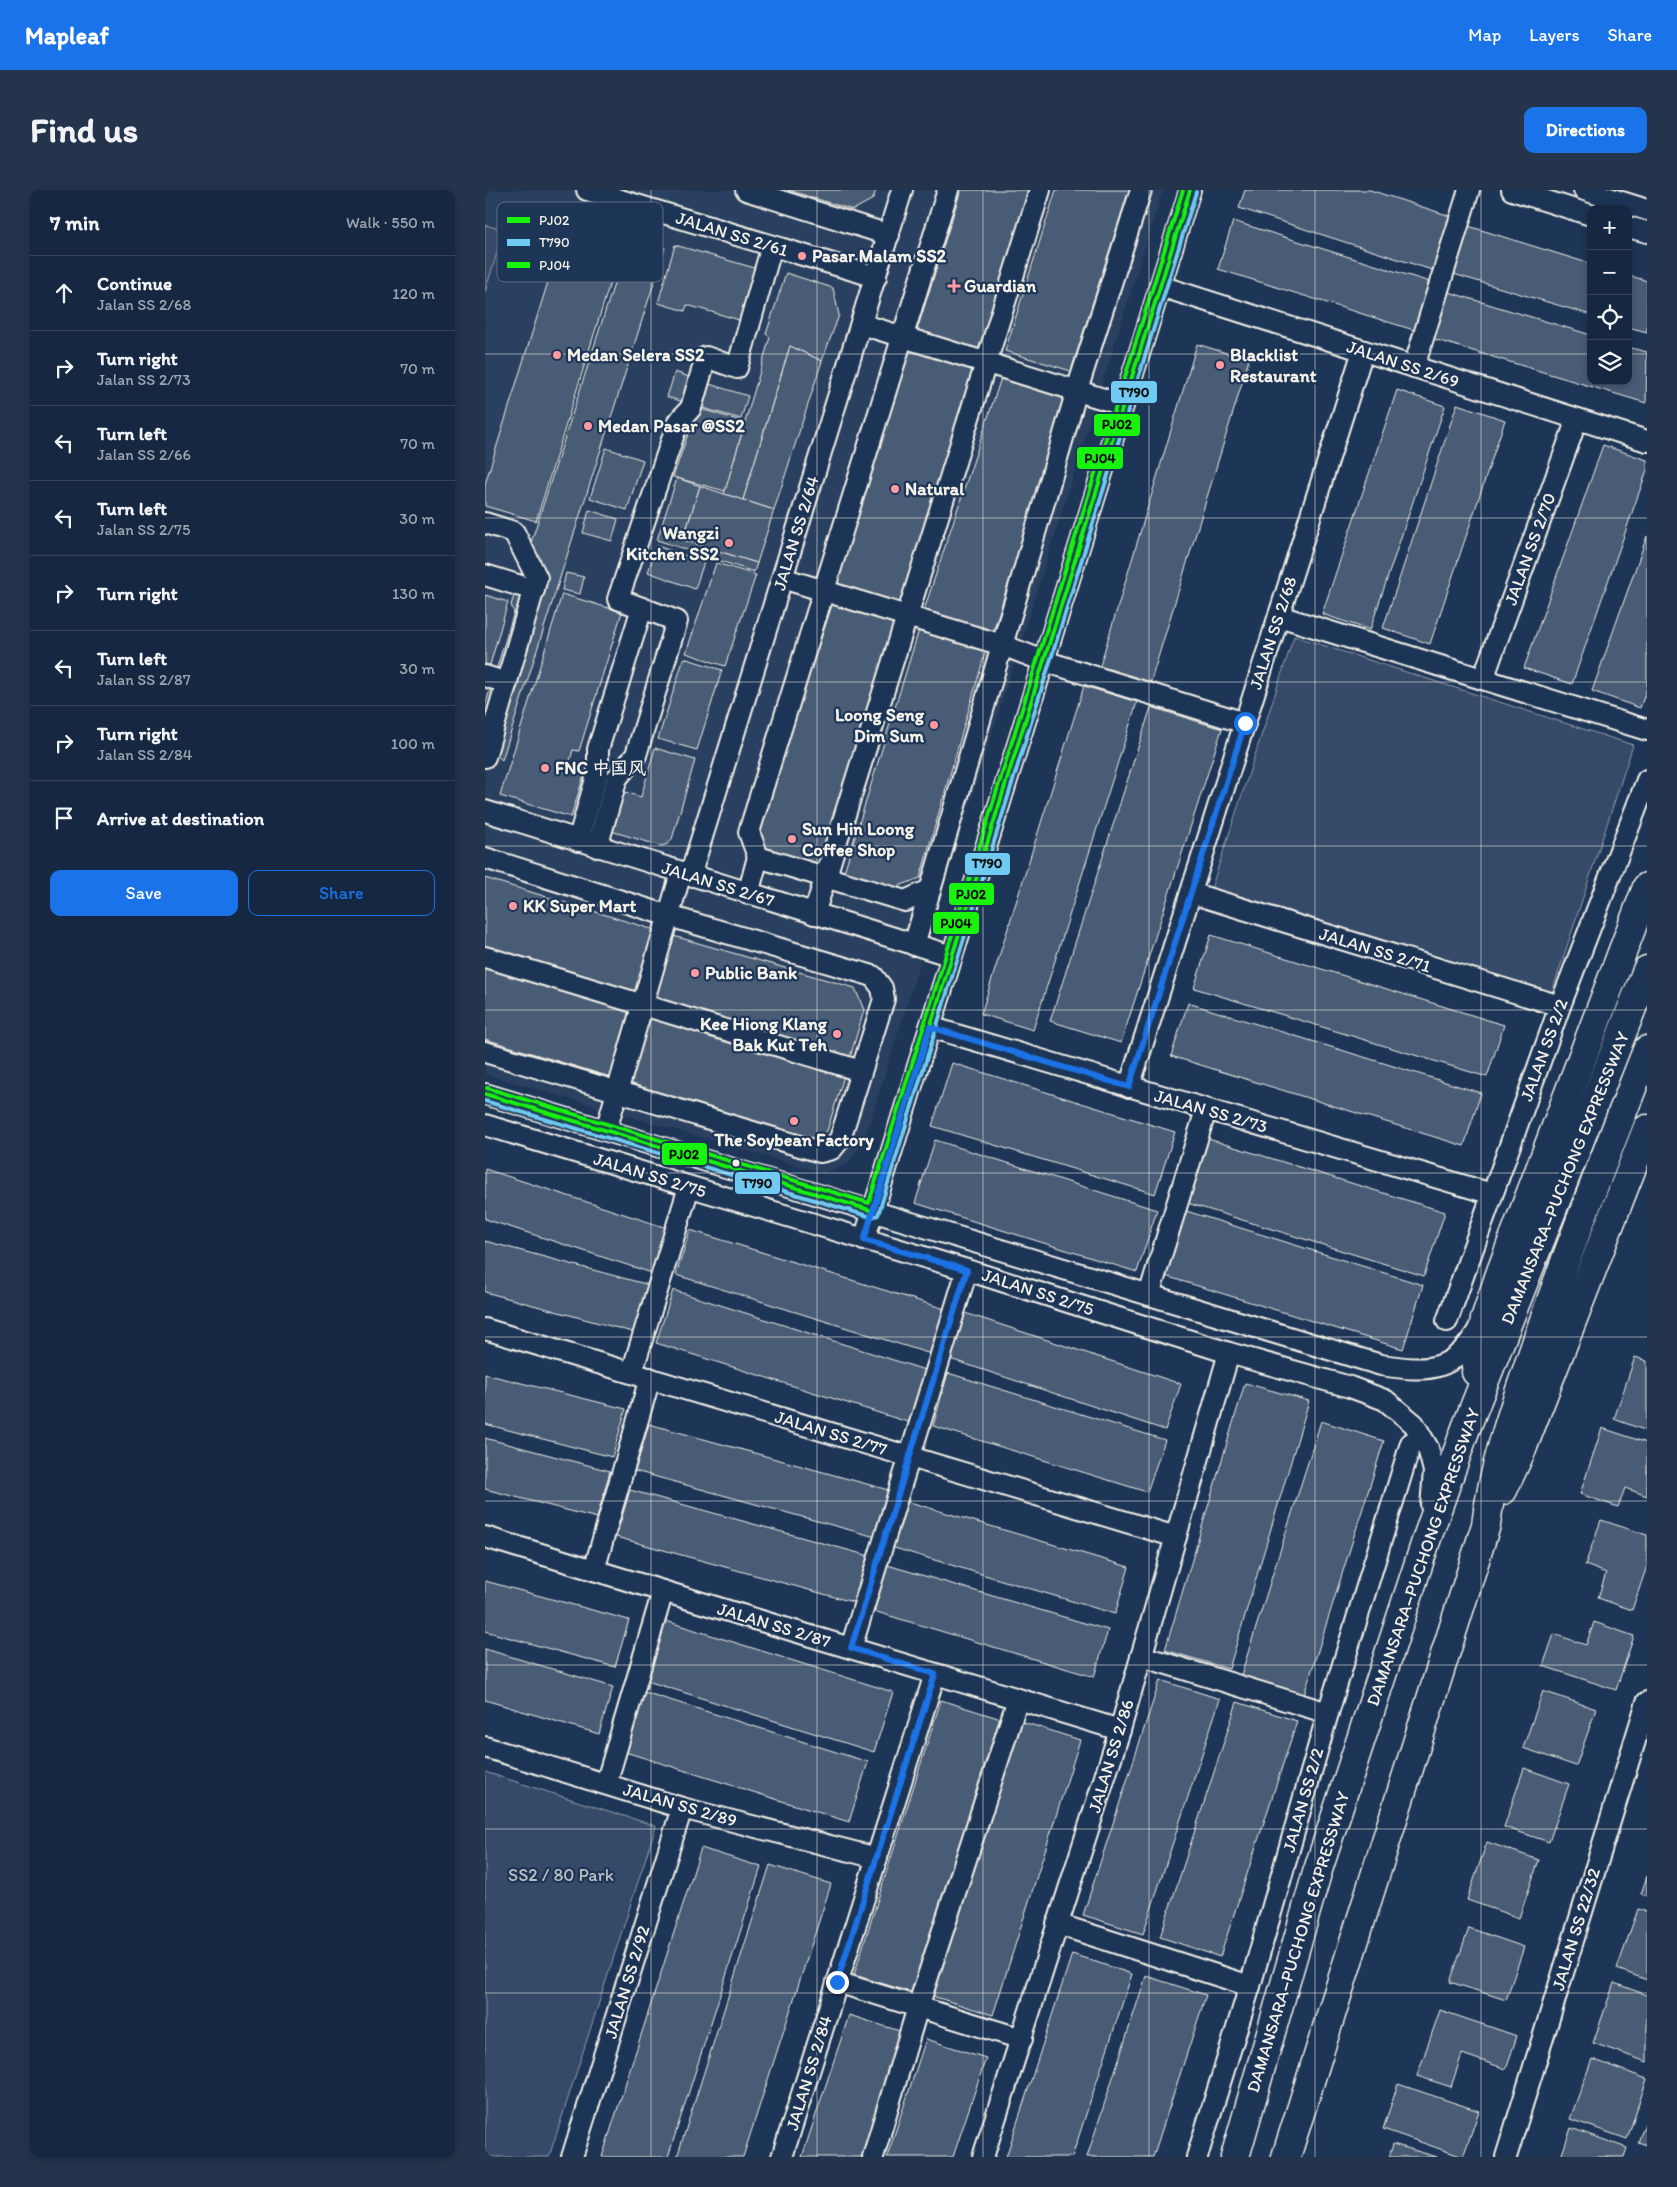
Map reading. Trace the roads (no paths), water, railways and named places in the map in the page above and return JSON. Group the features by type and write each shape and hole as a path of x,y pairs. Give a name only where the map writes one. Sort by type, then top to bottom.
{"highway":[{"path":"1467,1428 1485,1319 1500,1274 1647,886"},
{"name":"DAMANSARA–PUCHONG EXPRESSWAY","path":"1235,2157 1317,1873 1428,1535 1467,1428 1647,970"},
{"name":"DAMANSARA–PUCHONG EXPRESSWAY","path":"1286,2157 1486,1525 1495,1471 1512,1413 1566,1256 1647,1050"},
{"path":"1486,1525 1522,1449 1647,1129"}],"street":[{"name":"JALAN SS 2/61","path":"587,190 627,202"},
{"path":"746,190 889,235"},
{"name":"JALAN SS 2/64","path":"606,1130 669,916 686,874 782,578 902,190"},
{"path":"748,894 758,857 749,832 948,190"},
{"path":"814,914 1040,190"},
{"path":"914,945 1077,390 1141,190"},
{"path":"864,1240 1190,190"},
{"path":"1414,367 1469,190"},
{"path":"1512,190 1587,214"},
{"path":"1584,190 1647,210"},
{"name":"JALAN SS 2/61","path":"663,213 875,278"},
{"path":"1632,227 1647,232"},
{"path":"597,846 617,778 636,755 677,620 618,600 679,422 691,408 706,357 737,368 772,246"},
{"name":"JALAN SS 2/69","path":"1160,286 1647,441"},
{"path":"861,324 1123,405"},
{"name":"JALAN SS 2/68","path":"1129,1087 1363,351"},
{"name":"JALAN SS 2/70","path":"1483,679 1577,419"},
{"path":"485,523 514,532 536,584 485,757"},
{"path":"485,575 536,584"},
{"path":"782,578 1002,645 1043,661 1245,723"},
{"path":"578,841 598,772 597,750 641,608"},
{"path":"1279,616 1647,730"},
{"path":"485,676 507,683"},
{"path":"598,772 617,778"},
{"name":"JALAN SS 2/2","path":"1447,1321 1560,1006 1647,780"},
{"name":"JALAN SS 2/67","path":"485,811 952,956"},
{"path":"758,857 905,901 930,890"},
{"path":"485,858 669,916 873,976 882,988 884,999 840,1139 832,1149 820,1152 485,1052"},
{"name":"JALAN SS 2/71","path":"1191,893 1560,1006"},
{"path":"485,957 861,1071"},
{"name":"JALAN SS 2/73","path":"930,1027 1492,1194"},
{"name":"JALAN SS 2/75","path":"485,1094 1381,1364 1415,1370 1435,1368 1453,1359 1469,1346 1485,1319"},
{"path":"1149,1295 1206,1110"},
{"name":"JALAN SS 2/75","path":"485,1125 967,1270 1229,1353 1350,1387 1385,1400 1414,1424 1428,1448 1434,1471 1428,1535"},
{"path":"594,1570 689,1187"},
{"path":"851,1648 967,1270"},
{"name":"JALAN SS 2/77","path":"485,1329 1176,1537"},
{"name":"JALAN SS 2/86","path":"983,2157 1120,1730 1229,1353"},
{"name":"JALAN SS 2/2","path":"1197,2157 1249,1986 1327,1713 1411,1443"},
{"name":"JALAN SS 2/87","path":"485,1537 1120,1730"},
{"path":"606,1784 663,1591"},
{"path":"1141,1656 1327,1713"},
{"name":"JALAN SS 2/84","path":"783,2157 935,1674"},
{"path":"873,2157 918,2007 1018,1699"},
{"name":"JALAN SS 22/32","path":"1506,2157 1647,1702"},
{"name":"JALAN SS 2/89","path":"485,1747 682,1808 877,1858"},
{"name":"JALAN SS 2/92","path":"572,2157 682,1808"},
{"path":"1057,1924 1249,1986"},
{"path":"837,1982 1022,2039"}],"place":[{"name":"Pasar Malam SS2","path":"802,256"},
{"name":"Guardian","path":"954,286"},
{"name":"Medan Selera SS2","path":"557,355"},
{"name":"Blacklist Restaurant","path":"1220,365"},
{"name":"Medan Pasar @SS2","path":"588,426"},
{"name":"Natural","path":"895,489"},
{"name":"Wangzi Kitchen SS2","path":"729,543"},
{"name":"Loong Seng Dim Sum","path":"934,725"},
{"name":"FNC 中国风","path":"545,768"},
{"name":"Sun Hin Loong Coffee Shop","path":"792,839"},
{"name":"KK Super Mart","path":"513,906"},
{"name":"Public Bank","path":"695,973"},
{"name":"Kee Hiong Klang Bak Kut Teh","path":"837,1034"},
{"name":"The Soybean Factory","path":"794,1121"}],"park label":[{"name":"SS2 / 80 Park","path":"561,1875"}]}
